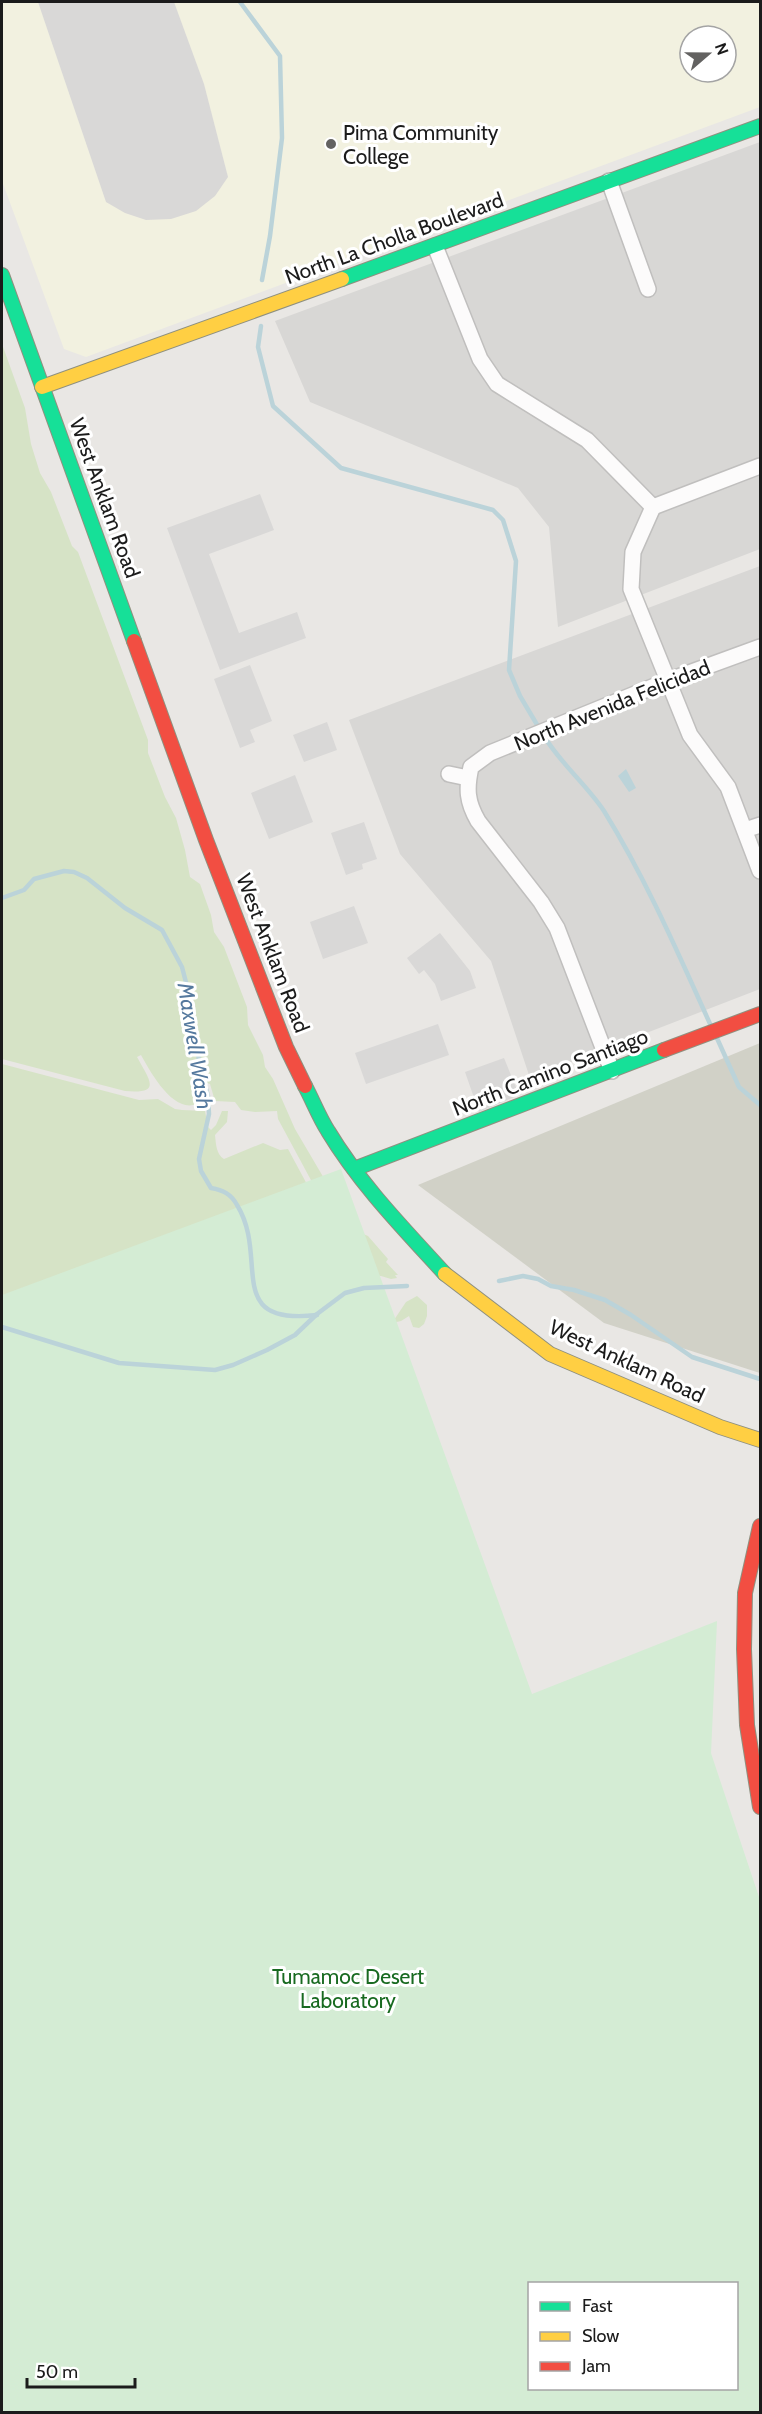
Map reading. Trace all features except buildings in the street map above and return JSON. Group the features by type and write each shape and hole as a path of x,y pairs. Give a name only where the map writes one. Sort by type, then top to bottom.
{"street":[{"name":"North La Cholla Boulevard","path":"42,387 760,126"},
{"path":"609,181 648,289"},
{"path":"435,246 480,359 497,384 586,440 653,507"},
{"name":"West Anklam Road","path":"2,275 206,840 286,1047 327,1130 383,1206 445,1274 550,1354 720,1427 760,1440"},
{"path":"760,466 653,507 633,552 631,589 690,735 728,787 760,871"},
{"name":"North Avenida Felicidad","path":"469,775 478,760 490,753 667,681 760,647"},
{"path":"450,774 469,775 467,796 478,821 541,902 557,928 612,1071"},
{"path":"746,830 760,825"},
{"name":"North Camino Santiago","path":"354,1169 760,1014"},
{"path":"760,1526 745,1593 744,1648 747,1725 760,1807"}],"shaded area":[{"name":"Pima Community College","path":"2,2 760,2 760,107 86,357 64,349 2,181"},
{"path":"38,2 174,2 204,84 228,177 215,196 196,211 171,219 146,220 125,213 106,202"},
{"path":"760,142 760,549 558,627 549,527 518,488 310,402 275,321"},
{"path":"260,494 274,530 209,554 239,633 297,612 306,638 220,670 167,528"},
{"path":"760,566 760,989 530,1078 491,961 400,854 349,720"},
{"path":"250,665 272,721 250,730 255,742 240,748 214,679"},
{"path":"327,722 337,750 304,762 293,735"},
{"path":"295,775 313,822 269,839 251,793"},
{"path":"364,822 377,859 362,864 363,869 346,875 331,833"},
{"path":"354,906 368,943 323,959 310,922"},
{"path":"440,933 470,971 476,988 441,1001 435,984 424,970 419,974 407,958"},
{"path":"438,1024 449,1055 366,1084 355,1053"},
{"path":"760,1043 760,1373 604,1323 418,1185"},
{"path":"504,1058 519,1095 479,1112 465,1072"}],"green space":[{"path":"2,344 25,408 31,444 40,473 51,492 72,546 78,552 148,740 148,753 176,818 190,877 200,884 211,915 214,932 224,947 247,1007 248,1025 263,1055 265,1067 273,1079 295,1129 325,1180 319,1195 278,1119 277,1111 241,1110 235,1102 215,1101 210,1084 201,1081 204,1099 194,1105 185,1105 166,1093 141,1055 137,1057 150,1084 148,1088 137,1091 125,1091 2,1059"},
{"path":"2,1064 139,1100 158,1099 175,1109 205,1111 208,1127 211,1130 216,1125 222,1111 228,1111 227,1122 215,1135 221,1157 224,1159 263,1143 280,1150 288,1149 309,1188 361,1233 368,1236 388,1259 386,1262 398,1275 395,1275 397,1278 381,1276 2,1316"},
{"name":"Tumamoc Desert Laboratory","path":"341,1169 532,1694 717,1621 711,1753 760,1900 760,2412 2,2412 2,1295"},
{"path":"417,1296 427,1305 424,1324 419,1328 413,1327 409,1316 392,1323 406,1302"}],"water":[{"path":"626,769 636,788 629,792 618,776"}],"waterway":[{"path":"240,2 280,56 282,138 262,280"},
{"path":"261,326 258,347 273,406 341,468 493,510 503,520 516,561 509,670 520,696 539,728"},
{"path":"544,736 597,801 634,863 711,1026"},
{"name":"Maxwell Wash","path":"2,898 24,890 34,879 64,871 74,872 87,878 125,908 162,930 182,967 189,994 200,1067 208,1096 209,1114 199,1159 201,1171 211,1188 226,1193 237,1205 246,1225 254,1284 259,1299 269,1310 288,1316 317,1315"},
{"path":"716,1036 739,1087 760,1105"},
{"path":"499,1281 523,1276 605,1300 692,1357 760,1379"},
{"path":"2,1327 119,1363 215,1370 233,1365 295,1335 317,1314 345,1293 364,1288 407,1286"}],"traffic: fast":[{"path":"342,279 760,126"},
{"path":"2,275 134,641"},
{"path":"354,1169 664,1050"},
{"path":"305,1086 325,1126 354,1169 445,1274"}],"traffic: slow":[{"path":"42,387 342,279"},
{"path":"445,1274 550,1354 720,1427 760,1440"}],"traffic: jam":[{"path":"134,641 206,840 286,1047 305,1086"},
{"path":"664,1050 760,1014"},
{"path":"760,1526 745,1593 744,1649 747,1725 760,1807"}],"place":[{"name":"Pima Community College","path":"331,144"}]}
